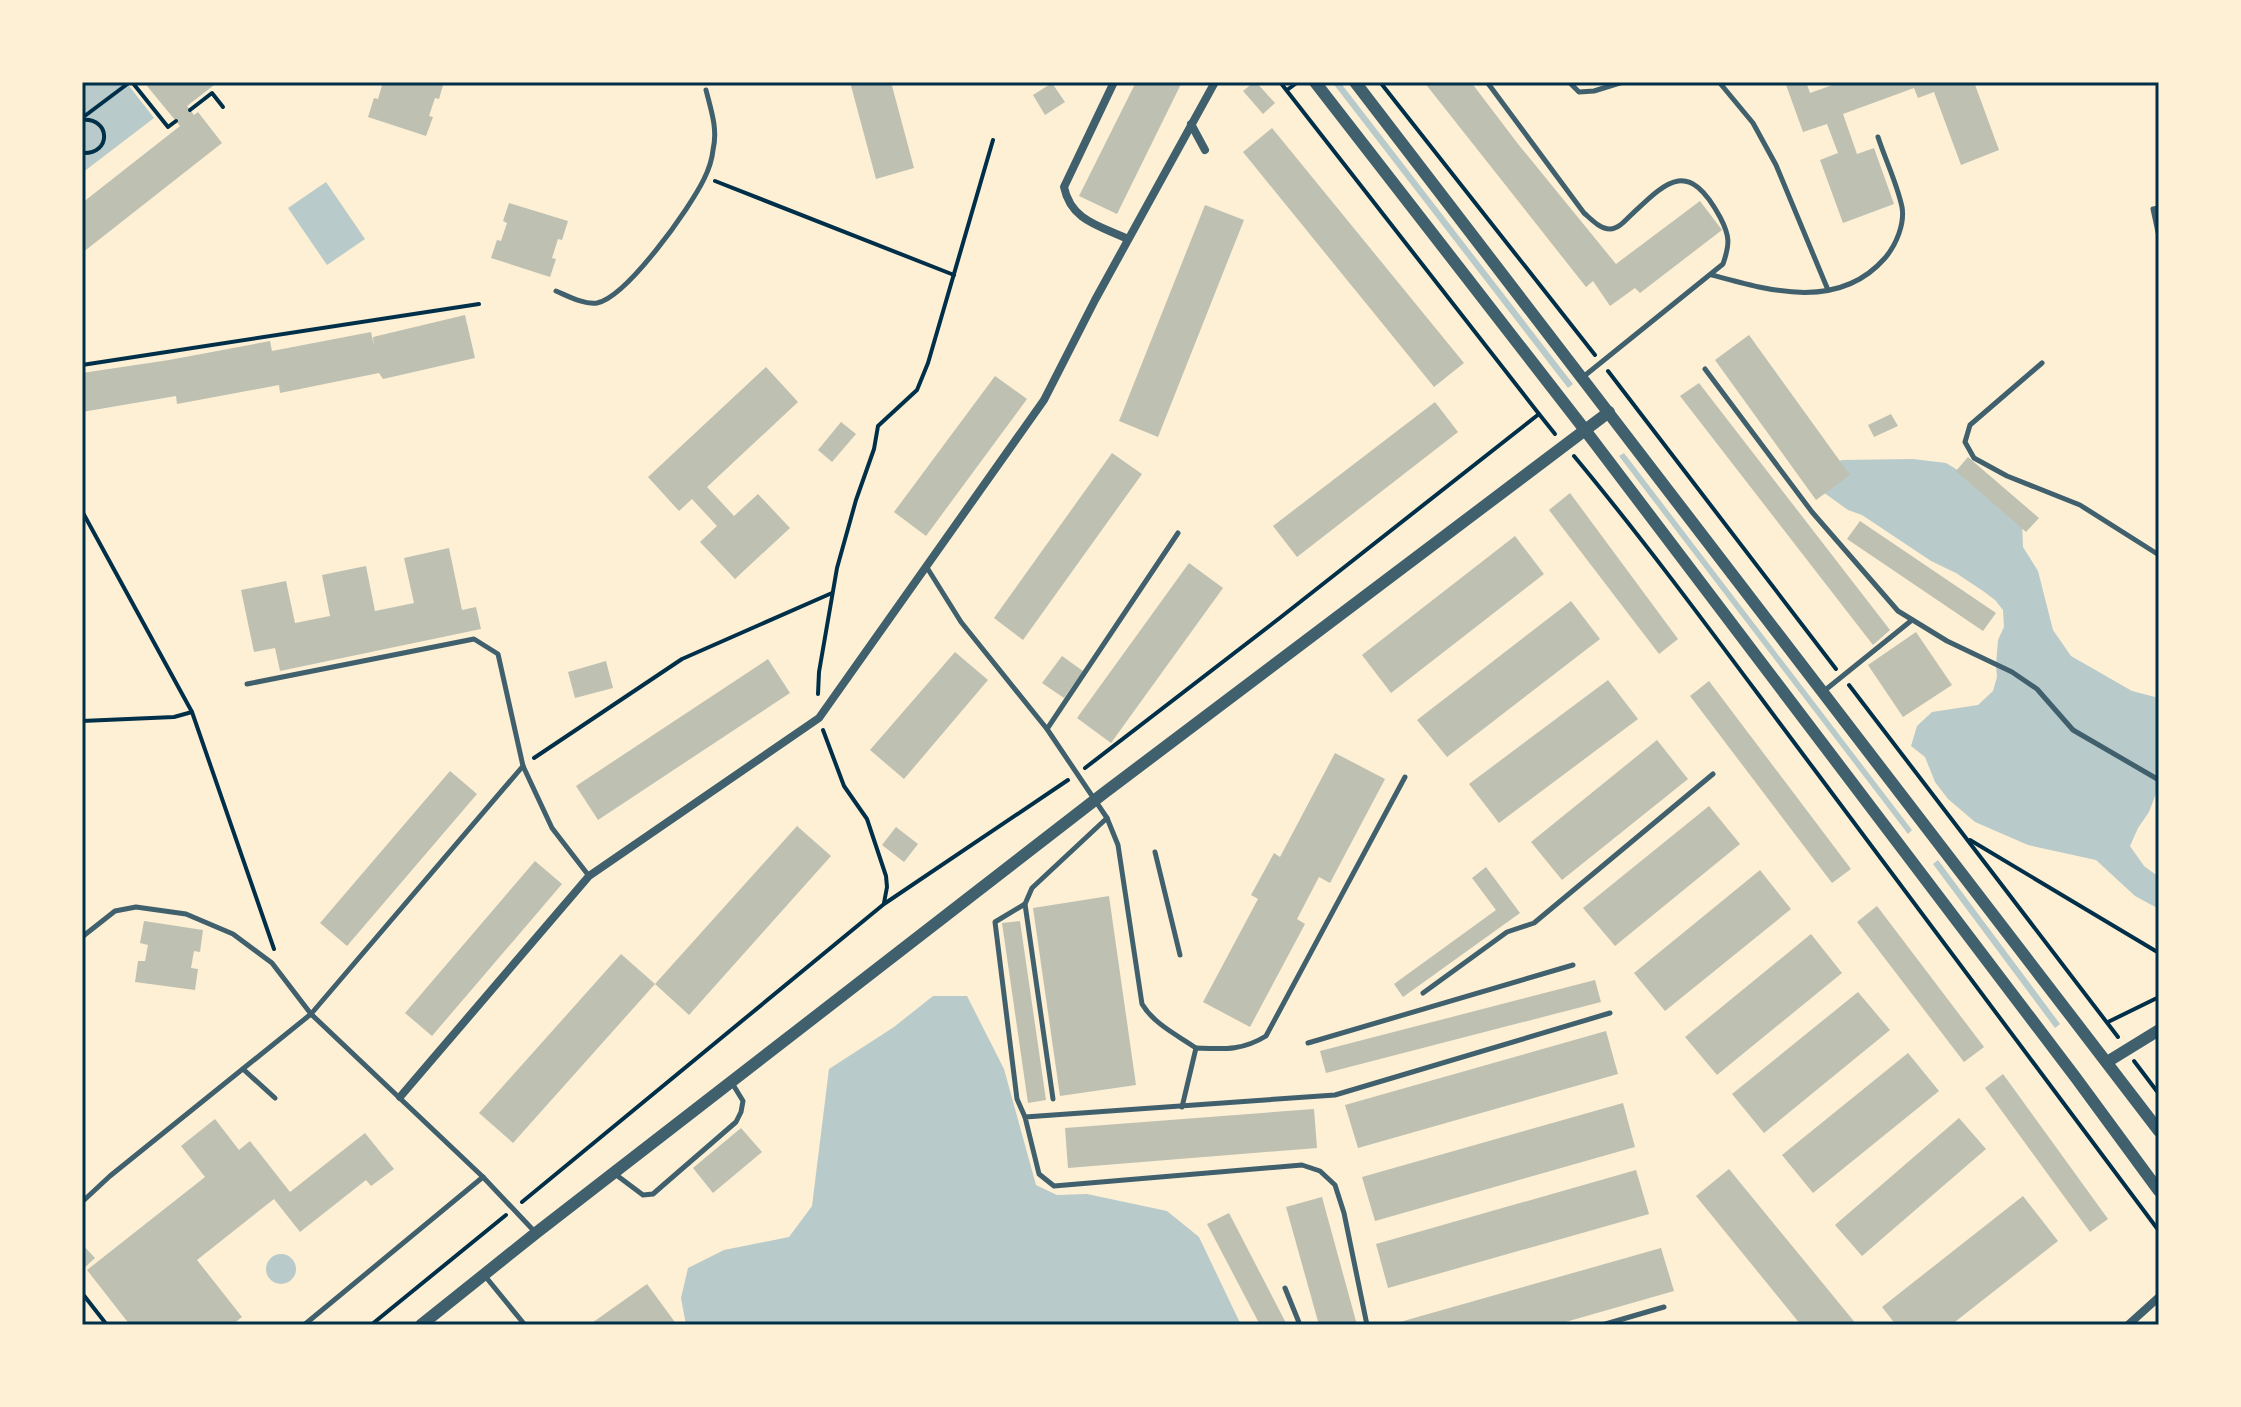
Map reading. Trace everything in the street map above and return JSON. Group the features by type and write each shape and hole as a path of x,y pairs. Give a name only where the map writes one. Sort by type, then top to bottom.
{"street":[{"path":"1114,82 1064,187 1075,213 1128,239"},
{"path":"400,1097 589,876 819,718 1044,400 1095,300 1215,82"},
{"path":"1315,82 1585,430 2159,1191"},
{"path":"1355,82 2159,1131"},
{"path":"1191,124 1205,150"},
{"path":"421,1325 1094,802 1609,412"},
{"path":"2107,1062 2159,1030"},
{"path":"2128,1325 2159,1297"}],"lane":[{"path":"1487,82 1584,213 1600,226 1612,229 1621,225 1661,187 1679,180 1694,184 1715,209 1728,232 1729,248 1723,264 1582,377"},
{"path":"1569,82 1579,92 1623,82"},
{"path":"1719,82 1753,123 1776,165 1828,290"},
{"path":"556,291 594,304 610,298 630,280 687,208 705,177 713,150 716,129 706,90"},
{"path":"1711,275 1768,291 1805,293 1844,287 1877,268 1892,250 1899,235 1903,209 1878,137"},
{"path":"2159,208 2153,209 2159,237"},
{"path":"2042,363 1970,425 1965,442 1974,458 2007,476 2080,505 2159,555"},
{"path":"1705,369 1812,512 1898,611 1947,641 2012,672 2037,689 2073,730 2159,780"},
{"path":"1047,729 1178,533"},
{"path":"925,566 961,622 1047,729 1107,818 1118,845 1142,1004 1157,1022 1196,1048 1251,1046 1266,1036 1405,777"},
{"path":"1823,691 1912,620"},
{"path":"247,684 474,639 498,654 523,766 552,828 589,876"},
{"path":"82,1202 311,1014 523,766"},
{"path":"1423,993 1507,932 1534,923 1713,774"},
{"path":"1053,1099 1025,904 1032,888 1107,818"},
{"path":"1155,852 1180,955"},
{"path":"1025,904 997,919 994,926 1017,1099 1025,1117 1039,1174 1054,1186 1302,1165 1320,1171 1335,1185 1344,1213 1367,1325"},
{"path":"82,937 115,911 136,907 186,914 233,934 272,963 311,1014 483,1177 536,1233"},
{"path":"1308,1043 1573,965"},
{"path":"1025,1117 1335,1095 1610,1013"},
{"path":"1182,1107 1196,1048"},
{"path":"243,1069 275,1098"},
{"path":"614,1173 643,1195 653,1194 736,1122 743,1101 732,1082"},
{"path":"304,1325 483,1177"},
{"path":"485,1275 525,1325"},
{"path":"1285,1288 1300,1325"},
{"path":"1602,1325 1664,1307"}],"path":[{"path":"82,119 131,82 168,127 176,121"},
{"path":"1287,90 1298,82"},
{"path":"1380,82 1968,839 2159,1094"},
{"path":"190,110 212,93 223,107"},
{"path":"82,119 97,122 102,127 104,137 96,151 82,153"},
{"path":"884,904 886,876 867,819 844,786 819,718 819,672 832,593 878,426 917,390 928,363 993,140"},
{"path":"705,177 954,275"},
{"path":"82,365 479,304"},
{"path":"1539,414 1670,577 2020,1040 2159,1231"},
{"path":"82,511 192,712 274,948 272,963"},
{"path":"523,766 682,659 832,593"},
{"path":"82,721 174,717 192,712"},
{"path":"1968,839 2159,953"},
{"path":"2108,1022 2159,997"},
{"path":"82,1293 107,1325"}],"shaded area":[{"path":"82,82 126,82 154,118 82,173"},
{"path":"1332,82 1340,82 1573,384 1568,388"},
{"path":"326,182 365,239 327,265 288,208"},
{"path":"1624,453 1912,830 1908,834 1619,456"},
{"path":"1913,459 1946,463 1999,495 2022,520 2023,547 2038,571 2053,630 2071,656 2132,691 2159,698 2157,791 2130,846 2144,866 2159,877 2159,909 2135,896 2096,860 2028,845 1975,822 1948,799 1935,782 1925,757 1911,746 1917,726 1932,712 1978,705 1993,691 1997,677 1998,640 2004,627 2003,610 1995,600 1956,573 1931,561 1816,487 1822,467 1842,460"},
{"path":"1938,860 2060,1024 2055,1028 1933,864"},
{"path":"933,996 967,996 1004,1069 1036,1185 1057,1195 1087,1194 1167,1211 1199,1237 1241,1325 686,1325 681,1298 688,1268 724,1250 789,1237 812,1206 829,1069 894,1027"},
{"path":"281,1254 287,1255 295,1263 295,1275 287,1283 281,1284 275,1283 267,1275 266,1269 267,1263 275,1255"}],"building":[{"path":"152,82 218,82 187,106 194,115 198,112 222,143 82,253 82,203 180,126 147,86"},
{"path":"383,82 444,82 429,116 433,117 426,136 368,117"},
{"path":"850,82 891,82 914,168 876,179"},
{"path":"1136,82 1182,82 1117,214 1079,196"},
{"path":"1254,82 1275,103 1263,114 1243,91"},
{"path":"1424,82 1471,82 1616,264 1700,201 1722,230 1640,293 1635,288 1610,306 1593,281 1586,287"},
{"path":"1785,82 1806,82 1810,93 1841,82 1974,82 1999,150 1961,165 1934,92 1918,98 1914,88 1843,114 1857,154 1874,148 1894,204 1843,223 1820,160 1838,153 1827,124 1803,132"},
{"path":"1052,83 1065,102 1045,115 1033,95"},
{"path":"1272,128 1464,363 1434,387 1243,152"},
{"path":"509,203 568,221 562,240 558,239 550,277 491,258 507,223 503,221"},
{"path":"1205,205 1244,220 1158,437 1119,421"},
{"path":"465,315 475,358 383,379 379,373 280,393 279,385 177,404 176,396 82,412 82,373 270,341 272,351 371,332 374,346 373,337"},
{"path":"1749,335 1850,475 1816,500 1715,360"},
{"path":"766,367 798,402 707,487 734,516 758,494 790,528 735,579 700,542 717,526 692,499 679,511 648,477"},
{"path":"995,376 1027,399 926,536 894,512"},
{"path":"1699,383 1890,630 1873,645 1680,396"},
{"path":"1435,402 1458,432 1297,557 1273,526"},
{"path":"1891,414 1898,426 1874,437 1868,425"},
{"path":"841,422 856,434 832,462 818,450"},
{"path":"1112,453 1142,474 1023,640 994,618"},
{"path":"1968,457 2039,518 2026,532 1956,471"},
{"path":"1570,493 1678,639 1659,654 1549,510"},
{"path":"1860,521 1996,613 1983,631 1847,539"},
{"path":"1515,536 1544,574 1391,693 1362,655"},
{"path":"449,548 462,610 476,607 481,629 280,671 275,648 254,652 241,590 286,581 295,623 330,616 322,575 366,566 375,611 414,603 404,558"},
{"path":"1189,563 1223,588 1111,743 1077,718"},
{"path":"1571,601 1600,639 1447,757 1417,720"},
{"path":"1916,632 1952,685 1903,717 1868,665"},
{"path":"955,652 988,680 904,779 870,750"},
{"path":"1062,656 1083,671 1064,698 1042,683"},
{"path":"768,659 790,693 598,820 576,786"},
{"path":"606,661 613,688 575,698 568,672"},
{"path":"1608,680 1638,719 1499,823 1469,784"},
{"path":"1709,681 1851,869 1832,883 1690,696"},
{"path":"1657,740 1688,779 1562,880 1531,842"},
{"path":"1335,753 1385,779 1330,883 1319,877 1297,919 1305,924 1250,1027 1203,1002 1258,899 1251,895 1274,853 1280,857"},
{"path":"450,771 477,794 347,946 320,923"},
{"path":"1709,806 1740,844 1615,946 1583,908"},
{"path":"797,826 831,856 689,1015 655,984"},
{"path":"896,827 918,844 904,862 882,845"},
{"path":"535,861 562,884 432,1036 405,1013"},
{"path":"1486,867 1520,913 1403,997 1394,984 1496,910 1472,878"},
{"path":"1760,870 1791,909 1665,1011 1634,973"},
{"path":"1109,896 1136,1085 1060,1096 1033,908"},
{"path":"1877,906 1984,1047 1964,1062 1857,922"},
{"path":"144,921 203,930 200,952 194,951 191,968 198,969 195,990 135,982 138,961 145,961 148,945 140,943"},
{"path":"1020,921 1046,1100 1028,1103 1002,923"},
{"path":"1811,934 1842,973 1717,1075 1685,1037"},
{"path":"621,954 655,984 513,1143 479,1113"},
{"path":"1595,980 1601,1002 1326,1073 1320,1051"},
{"path":"1858,992 1890,1030 1764,1133 1732,1094"},
{"path":"1606,1031 1618,1074 1358,1148 1345,1105"},
{"path":"1908,1053 1939,1091 1813,1193 1782,1155"},
{"path":"2003,1074 2108,1219 2090,1232 1985,1088"},
{"path":"1623,1103 1635,1147 1375,1221 1362,1177"},
{"path":"1314,1109 1317,1148 1068,1168 1065,1128"},
{"path":"1959,1118 1986,1149 1862,1256 1835,1225"},
{"path":"215,1119 239,1150 250,1141 290,1192 365,1133 394,1169 371,1186 366,1180 300,1232 274,1199 197,1260 242,1317 232,1325 130,1325 87,1270 205,1177 181,1146"},
{"path":"741,1128 762,1152 713,1193 693,1168"},
{"path":"1729,1169 1857,1325 1801,1325 1696,1196"},
{"path":"1636,1170 1649,1214 1388,1288 1376,1244"},
{"path":"2023,1196 2058,1241 1951,1325 1896,1325 1882,1307"},
{"path":"1322,1197 1357,1325 1319,1325 1286,1207"},
{"path":"1229,1213 1287,1325 1260,1325 1207,1224"},
{"path":"82,1244 95,1258 82,1270"},
{"path":"1661,1248 1674,1291 1555,1325 1401,1325 1400,1322"},
{"path":"647,1284 677,1325 589,1325"}]}
